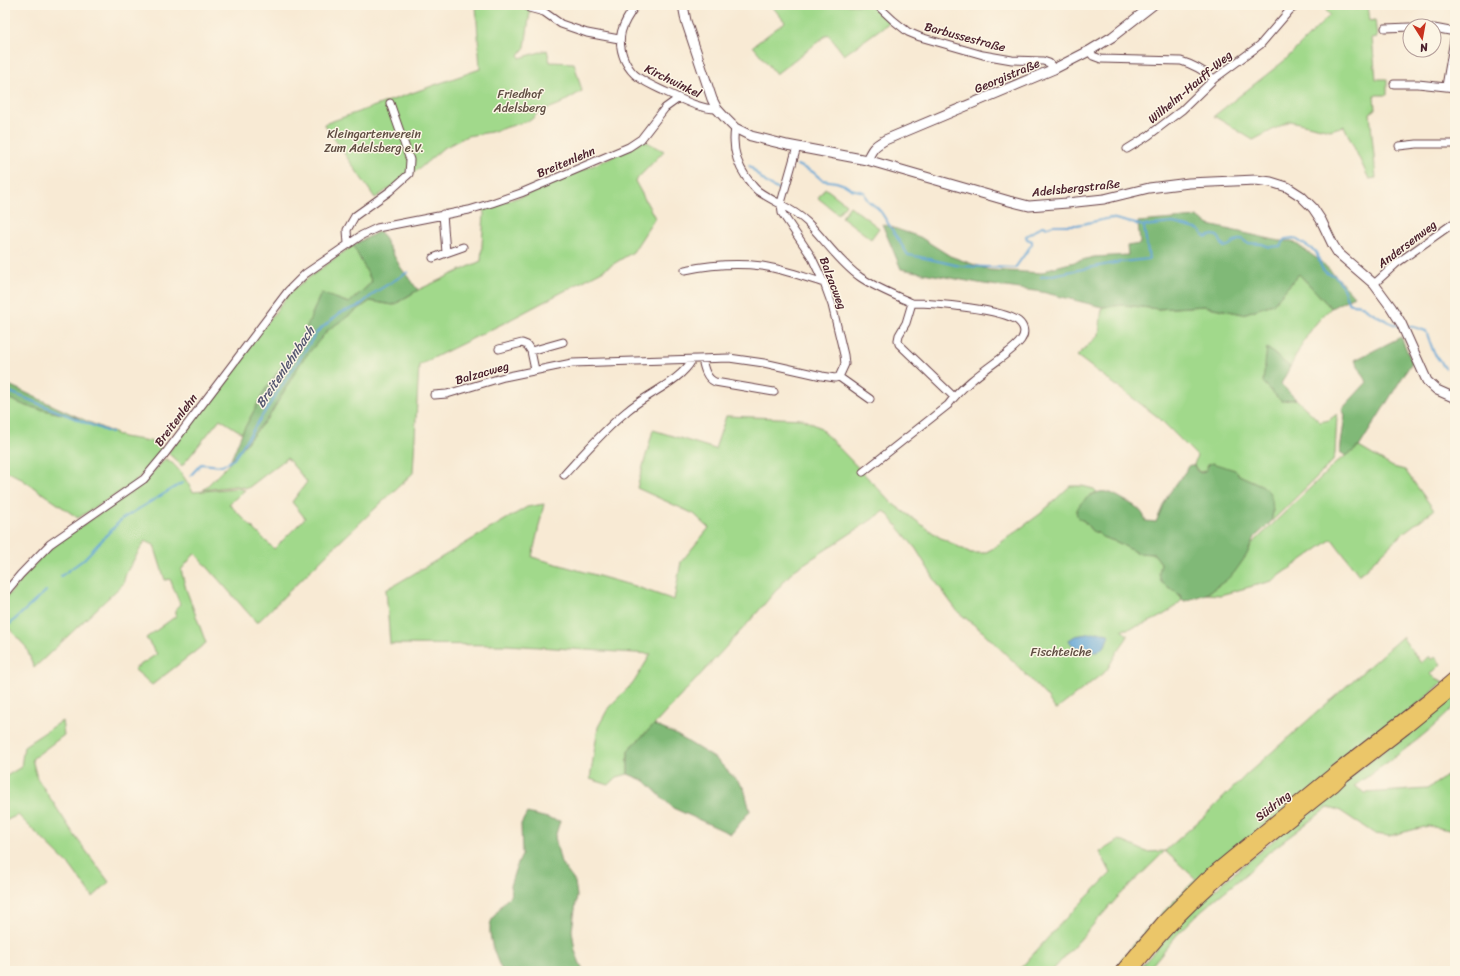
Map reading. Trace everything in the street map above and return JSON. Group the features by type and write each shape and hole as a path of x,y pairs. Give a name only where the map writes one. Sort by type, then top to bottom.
{"main road":[{"name":"Südring","path":"1121,971 1163,921 1206,878 1260,832 1329,784 1455,677"},
{"name":"Südring","path":"1329,784 1344,776 1455,688"},
{"name":"Südring","path":"1132,971 1175,922 1215,882 1315,794"}],"street":[{"path":"529,8 544,12 561,24 587,33 619,39 621,31 636,5"},
{"name":"Adelsbergstraße","path":"683,5 686,21 712,99 717,109 734,128 750,136 797,147 867,160 1002,200 1029,206 1067,204 1104,199 1149,188 1188,182 1256,180 1271,182 1287,187 1301,196 1313,208 1338,253 1374,284 1391,307 1427,381 1437,390 1455,398"},
{"name":"Barbussestraße","path":"877,5 908,32 920,37 983,55 1012,60 1043,61 1050,63 1054,69"},
{"name":"Georgistraße","path":"867,160 871,150 885,140 1054,69 1089,51 1112,37 1153,5"},
{"name":"Wilhelm-Hauff-Weg","path":"1126,149 1148,136 1182,110 1214,79 1260,45 1290,10 1298,5"},
{"path":"1385,28 1402,27"},
{"path":"1442,30 1455,33 1446,86"},
{"name":"Kirchwinkel","path":"619,39 622,55 627,64 634,74 642,80 703,108 717,109"},
{"path":"1089,51 1093,56 1101,59 1181,61 1198,67 1214,79"},
{"path":"1394,84 1418,84 1455,88"},
{"name":"Breitenlehn","path":"5,593 20,574 50,544 144,479 164,455 288,291 305,274 348,244 377,228 479,207 508,198 629,147 641,139 665,108 679,98"},
{"path":"348,244 347,230 356,216 390,191 409,174 410,160 390,103"},
{"path":"734,128 734,152 741,170 756,190 781,203 807,222 826,244 860,276 879,288 912,303 926,303 992,312 1012,317 1020,323 1024,329 1023,336 1019,342 954,397 948,405 863,472"},
{"path":"1399,146 1455,144"},
{"path":"781,203 797,147"},
{"name":"Balzacweg","path":"434,395 448,394 535,370 572,362 729,358 822,376 835,378 839,377 845,364 832,305 824,283 811,256 801,239 783,216 781,203"},
{"path":"443,214 446,253"},
{"name":"Andersenweg","path":"1374,284 1397,263 1455,222"},
{"path":"433,258 463,247"},
{"path":"685,270 719,265 748,265 777,269 824,283"},
{"path":"912,303 906,323 898,338 900,344 954,397"},
{"path":"535,370 531,351 563,342"},
{"name":"Balzacweg","path":"499,348 522,343 527,345 531,351"},
{"path":"702,359 706,373 711,380 715,382 774,392"},
{"path":"564,474 598,437 627,410 670,382 689,365 692,360"},
{"path":"839,377 870,399"}],"green space":[{"name":"Kleingartenverein Zum Adelsberg e.V.","path":"476,5 531,5 525,47 519,55 520,58 547,50 550,62 574,63 582,91 560,104 538,113 531,120 491,132 467,136 442,149 419,169 375,198 324,124 480,69"},
{"path":"771,5 870,5 890,22 844,55 828,34 776,74 753,46 785,22"},
{"path":"1322,5 1368,5 1370,21 1375,20 1377,37 1372,38 1376,79 1387,79 1387,95 1374,95 1375,110 1370,113 1376,178 1369,179 1344,126 1330,130 1290,121 1253,140 1214,116 1284,61 1330,15"},
{"path":"643,140 664,151 635,181 655,218 633,252 602,271 504,323 419,365 413,473 329,552 257,623 195,553 181,570 186,589 206,643 152,685 134,669 157,654 146,638 176,616 176,608 180,604 170,579 165,580 154,545 145,541 126,573 123,584 34,668 26,647 5,624 5,599 41,557 65,537 139,487 165,459 177,468 193,492 237,488 245,490 229,504 274,549 305,518 292,502 307,482 287,458 248,488 236,486 203,490 228,465 270,415 301,362 328,330 370,301 394,305 418,290 481,261 483,208 526,195 630,149"},
{"path":"825,188 846,204 838,214 818,198"},
{"path":"850,206 879,228 871,239 842,217"},
{"path":"1197,217 1209,225 1279,241 1292,241 1319,260 1354,296 1331,308 1299,274 1273,304 1243,314 1204,306 1158,309 1124,305 1102,307 1042,292 984,284 901,269 882,224 920,237 950,256 989,270 1042,273 1051,268 1094,257 1128,255 1127,246 1140,244 1138,222"},
{"path":"380,231 401,268 418,290 393,305 370,301 328,330 301,362 270,415 230,462 242,433 265,390 302,338 321,293 349,303 372,282 353,245"},
{"path":"353,245 372,282 349,303 321,293 302,338 265,390 242,433 220,419 182,466 168,453 292,290"},
{"path":"1299,274 1331,308 1312,328 1290,367 1267,348 1281,401 1296,399 1320,422 1329,420 1337,414 1335,454 1332,462 1271,522 1273,512 1263,486 1239,475 1236,471 1208,465 1205,471 1199,472 1194,465 1197,456 1158,417 1077,356 1099,335 1102,307 1124,305 1158,309 1204,306 1243,314 1273,304"},
{"path":"1401,337 1412,362 1359,447 1346,456 1340,452 1345,415 1342,409 1367,382 1355,360"},
{"path":"1267,348 1290,367 1281,384 1296,399 1281,401 1263,382"},
{"path":"5,383 80,418 26,406 5,397"},
{"path":"5,397 26,406 80,418 123,437 150,441 164,450 133,484 78,518 20,478 5,470"},
{"name":"Fischteiche","path":"726,416 803,419 819,427 893,504 939,537 971,553 984,553 992,549 1040,514 1070,486 1082,486 1094,489 1097,492 1089,496 1078,518 1084,521 1092,531 1098,533 1102,537 1117,542 1137,553 1154,554 1161,563 1161,582 1180,595 1182,600 1170,611 1155,620 1122,630 1127,635 1127,638 1107,670 1056,710 1047,697 1014,662 983,632 958,612 938,585 916,549 885,511 793,571 748,623 654,725 628,750 628,774 617,777 609,785 590,779 598,727 609,707 634,682 651,654 507,645 390,644 386,590 527,507 544,504 532,557 634,586 674,600 681,562 709,528 694,514 637,488 653,430 715,449"},
{"path":"1359,447 1393,467 1405,470 1434,510 1403,533 1359,575 1332,539 1272,581 1220,595 1206,594 1221,584 1239,566 1252,544 1337,462"},
{"path":"1212,463 1235,470 1239,475 1263,486 1269,492 1272,500 1273,512 1271,522 1255,537 1246,556 1234,573 1206,594 1185,601 1182,600 1180,595 1161,582 1159,573 1161,563 1154,554 1137,553 1117,542 1102,537 1098,533 1092,531 1084,521 1078,518 1076,512 1083,501 1098,493 1106,492 1115,495 1135,506 1146,521 1156,522 1168,495 1190,465 1194,465 1197,471 1201,473 1205,471 1209,464"},
{"path":"1402,637 1421,663 1429,656 1432,660 1435,657 1441,664 1431,674 1443,682 1117,971 1113,971 1146,929 1196,879 1165,851 1209,812 1246,775"},
{"path":"1455,694 1455,706 1431,728 1354,786 1365,793 1427,789 1450,774 1455,775 1455,834 1450,830 1428,826 1389,836 1375,834 1339,810 1327,808 1269,852 1246,874 1203,909 1176,936 1147,971 1137,971 1195,906 1320,801 1320,805 1343,786 1340,785"},
{"path":"62,721 64,735 32,759 37,778 75,836 109,882 93,897 71,867 18,815 5,821 5,777 21,767 24,746"},
{"path":"654,725 675,734 716,759 744,788 750,811 731,834 673,808 645,781 628,774 628,750"},
{"path":"527,813 560,821 555,837 561,863 575,882 577,896 572,930 575,951 583,971 502,971 495,955 490,926 496,913 512,893 510,886 522,855 521,824"},
{"path":"1119,840 1147,852 1165,851 1117,898 1052,971 1018,971 1064,920 1111,873 1100,852"}],"water":[{"path":"1098,632 1109,635 1105,646 1097,652 1085,651 1077,648 1069,640 1075,636"}],"waterway":[{"name":"Breitenlehnbach","path":"749,165 768,184 783,190"},
{"path":"797,165 813,172 822,180 836,182 851,189 864,192 867,199 881,212 908,255 960,266 1015,268 1032,244 1032,241 1027,239 1026,236 1042,226 1077,225 1111,218 1144,226 1173,223 1200,230 1203,235 1207,237 1213,235 1217,236 1224,247 1242,239 1247,243 1262,244 1270,247 1280,246 1286,239 1294,238 1315,251 1323,270 1326,273 1335,276 1339,281 1348,302 1351,304 1360,305 1383,319 1399,326"},
{"path":"1041,277 1120,262 1149,259 1144,227"},
{"name":"Breitenlehnbach","path":"190,476 201,464 222,466 234,459 317,332 340,313 359,306 377,291 408,272"},
{"path":"1405,326 1426,331 1434,353 1445,368"},
{"path":"5,390 111,433"},
{"path":"1451,410 1455,420"},
{"name":"Breitenlehnbach","path":"61,576 83,560 122,519 182,483"},
{"path":"10,624 46,591"}],"park label":[{"name":"Friedhof Adelsberg","path":"520,101"}]}
